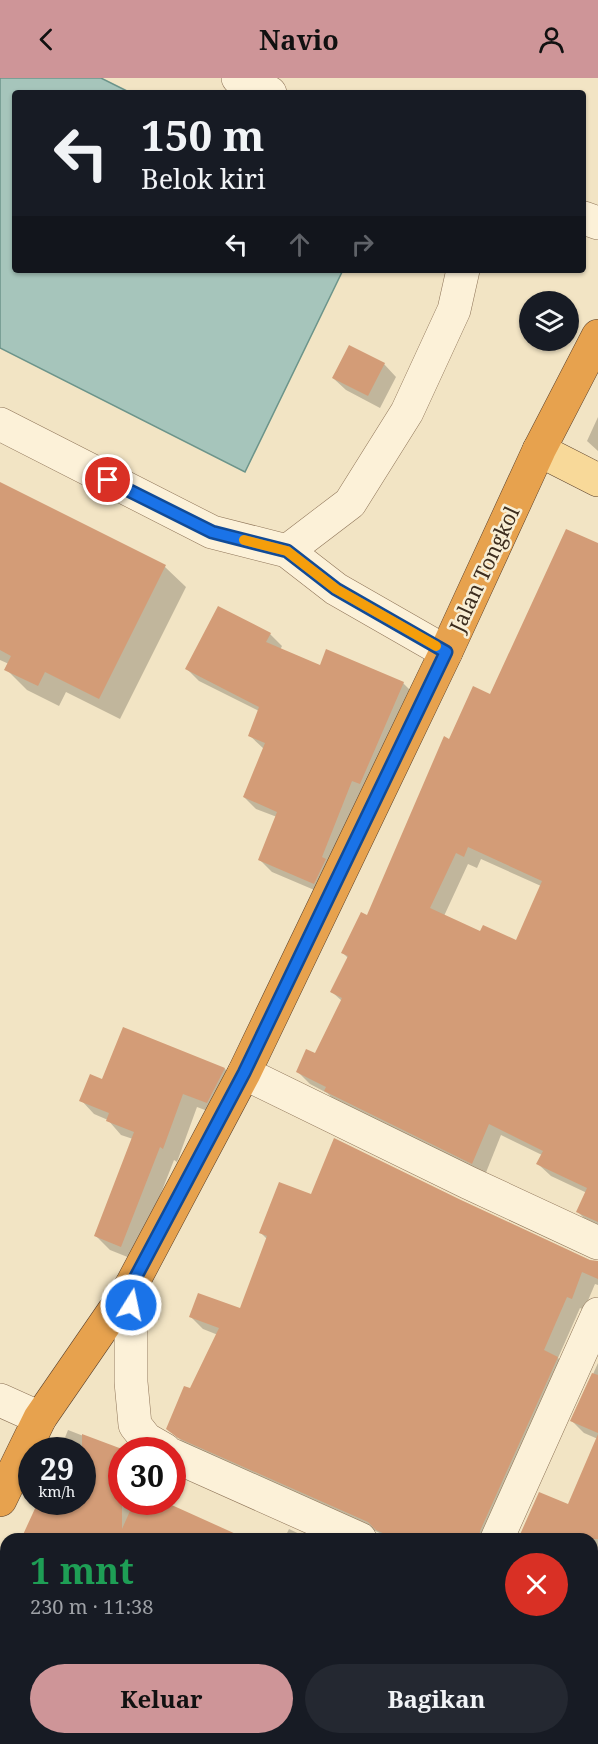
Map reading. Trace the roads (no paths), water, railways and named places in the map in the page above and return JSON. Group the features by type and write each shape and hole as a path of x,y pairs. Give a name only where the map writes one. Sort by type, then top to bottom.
{"highway":[{"name":"Jalan Tongkol","path":"0,1500 40,1418 131,1286 244,1073 446,652 539,450 598,336"}],"main road":[{"path":"539,450 598,480"}],"street":[{"path":"238,78 264,90"},
{"path":"287,551 350,503 407,412 454,310 462,273"},
{"path":"0,424 212,532 287,551 336,589 446,652"},
{"path":"244,1073 598,1243"},
{"path":"131,1286 131,1382 135,1425 144,1437"},
{"path":"500,1533 598,1314"},
{"path":"0,1400 40,1418"},
{"path":"186,1461 347,1533"}],"water":[{"path":"0,78 101,78 125,90 12,90 12,273 342,273 245,472 0,348"}]}
